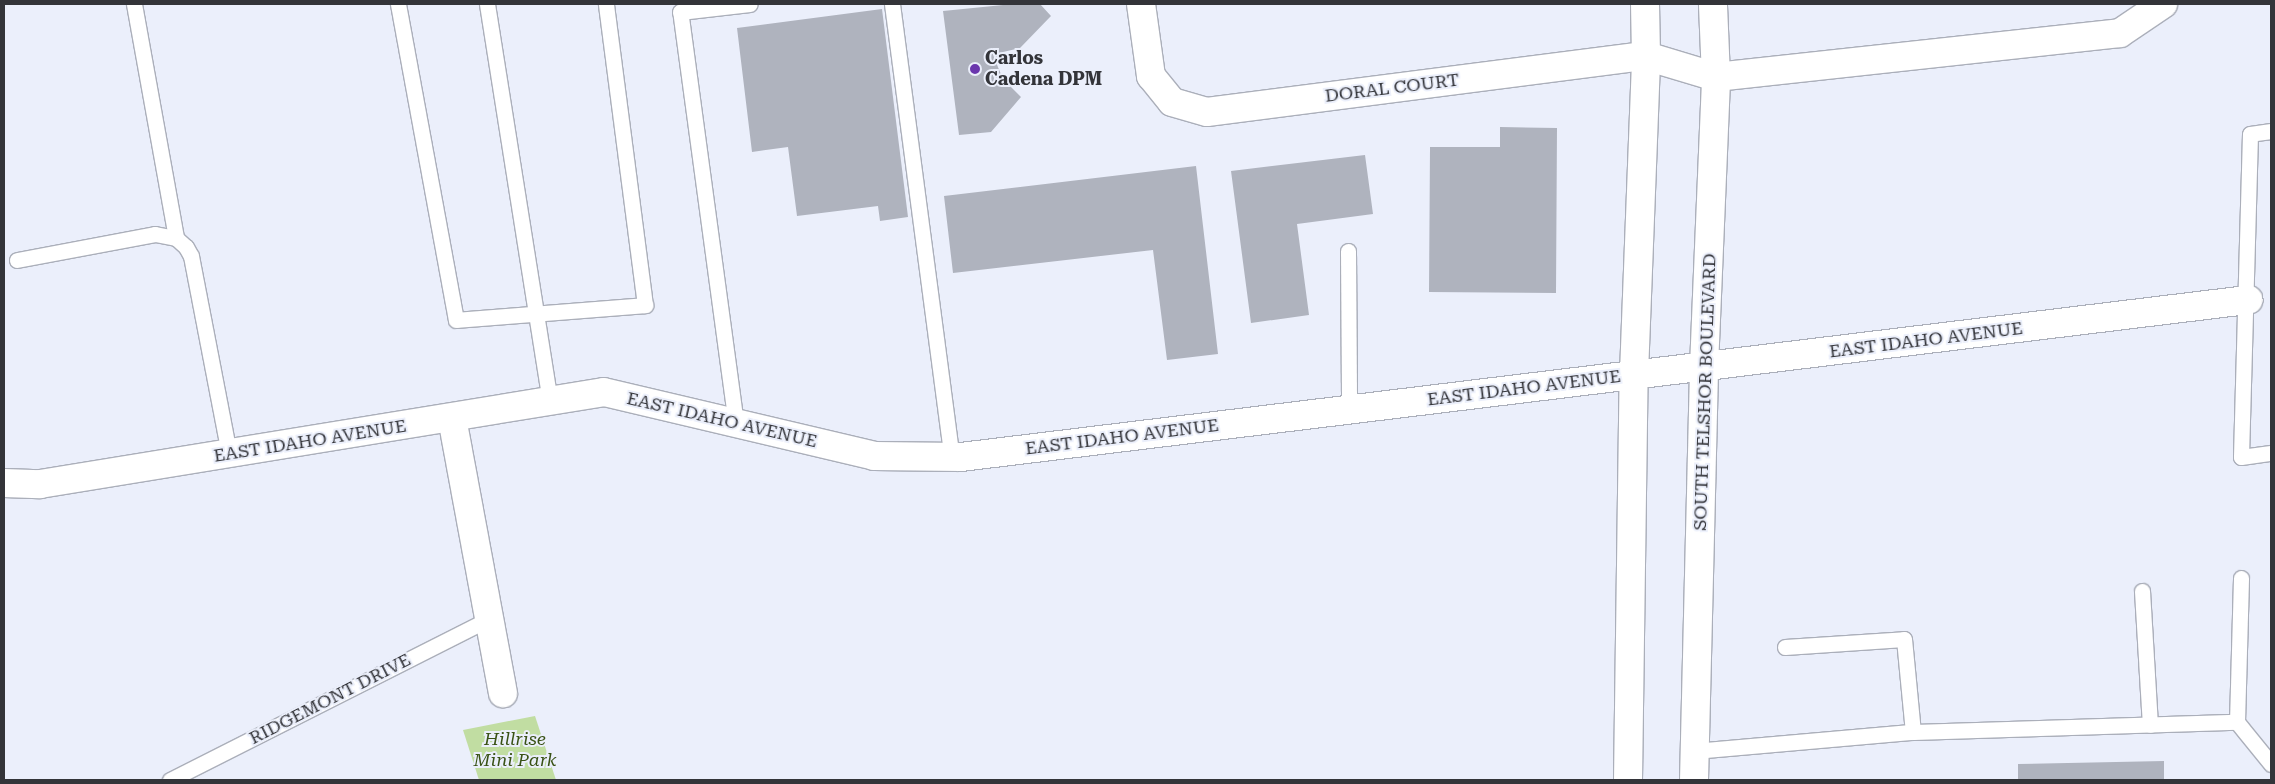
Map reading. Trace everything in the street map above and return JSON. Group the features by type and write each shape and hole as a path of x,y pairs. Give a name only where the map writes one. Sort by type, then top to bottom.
{"street":[{"name":"DORAL COURT","path":"1142,4 1151,76 1172,102 1208,112 1646,56 1716,77"},
{"path":"1628,780 1634,374 1646,56 1645,4"},
{"name":"SOUTH TELSHOR BOULEVARD","path":"1694,780 1704,366 1716,77 1713,4"},
{"path":"1716,77 2120,33 2163,4"},
{"name":"EAST IDAHO AVENUE","path":"4,483 40,484 604,392 874,456 952,457 2248,300"},
{"path":"452,418 503,693"}],"lane":[{"path":"134,4 176,238 191,256 228,454"},
{"path":"398,4 456,320 536,312 645,305 606,4"},
{"path":"487,4 550,402"},
{"path":"736,424 680,8 750,4"},
{"path":"892,4 952,457"},
{"path":"2271,131 2250,134 2248,300 2241,457 2271,453"},
{"path":"17,260 154,234 176,238"},
{"path":"1348,251 1349,409"},
{"path":"2241,578 2237,722 2271,764"},
{"path":"2142,591 2150,725"},
{"name":"RIDGEMONT DRIVE","path":"170,780 489,619"},
{"path":"1785,647 1904,639 1913,732"},
{"path":"1694,751 1913,732 2237,722"}],"green space":[{"name":"Hillrise Mini Park","path":"535,716 556,780 479,780 463,730"}],"building":[{"name":"Carlos Cadena DPM","path":"1013,4 1040,4 1051,16 1020,48 1003,52 995,60 1003,79 1021,97 991,132 959,135 943,11"},
{"path":"882,9 908,217 880,221 878,206 797,216 788,147 752,152 737,28"},
{"path":"1500,127 1557,128 1556,293 1429,292 1430,147 1500,147"},
{"path":"1365,155 1373,214 1297,224 1309,315 1251,323 1231,171"},
{"path":"1196,166 1218,354 1167,360 1153,250 953,273 944,196"},
{"path":"2164,761 2164,780 2018,780 2018,764"}],"place":[{"name":"Carlos Cadena DPM","path":"975,69"}]}
